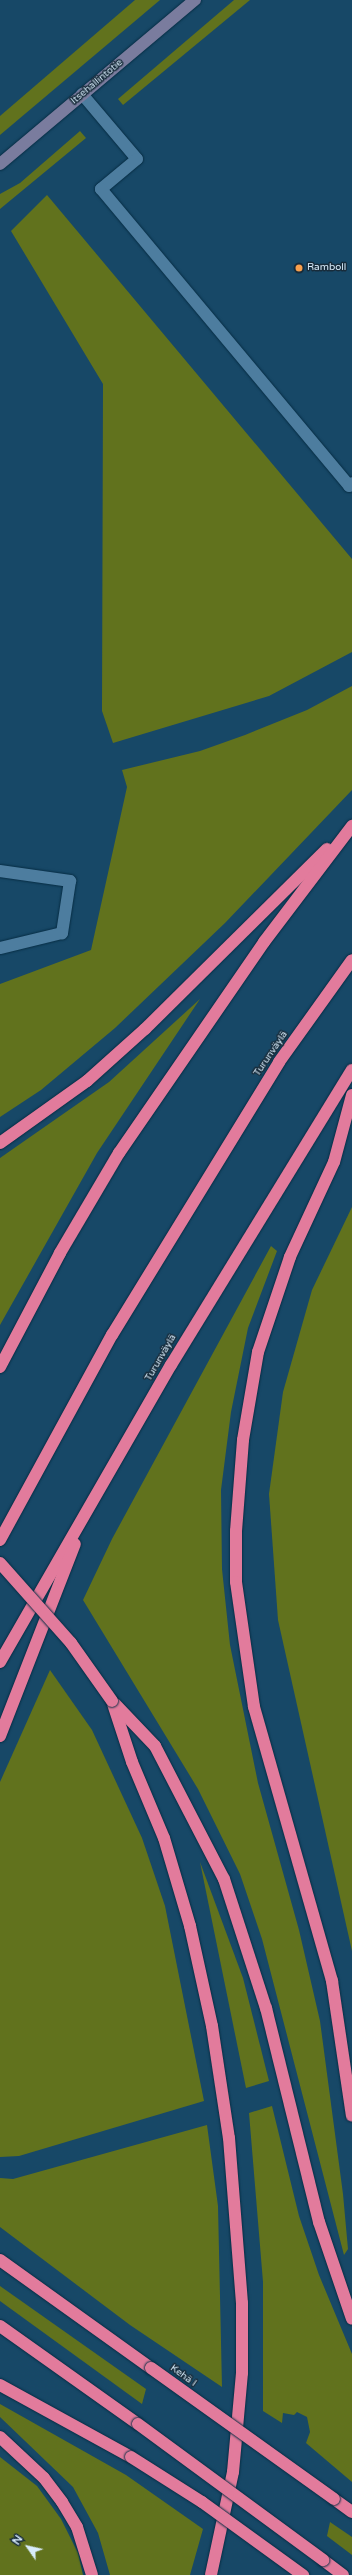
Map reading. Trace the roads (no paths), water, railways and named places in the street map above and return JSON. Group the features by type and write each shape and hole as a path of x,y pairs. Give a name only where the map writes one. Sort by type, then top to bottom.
{"highway":[{"path":"0,1143 87,1081 146,1029 352,825"},
{"path":"0,1367 60,1253 119,1153 264,942 352,825"},
{"name":"Turunväylä","path":"0,1540 116,1328 279,1062 352,960"},
{"name":"Turunväylä","path":"0,1662 88,1512 171,1365 352,1070"},
{"path":"352,1094 334,1162 290,1257 258,1352 243,1440 236,1531 236,1582 254,1707 332,1981 352,2116"},
{"path":"0,1736 88,1512"},
{"path":"0,1563 62,1633 112,1701 155,1746 224,1879 266,2008 319,2222 352,2319"},
{"path":"112,1701 132,1762 164,1838 190,1926 212,2026 229,2138 242,2295 242,2373 233,2472 211,2575"},
{"name":"Kehä I","path":"0,2260 352,2512"},
{"path":"0,2326 138,2424 343,2575"},
{"path":"0,2385 131,2457 202,2502 303,2575"},
{"path":"0,2437 44,2478 62,2502 77,2527 92,2575"}],"main road":[{"name":"Itsehallintotie","path":"0,164 195,0"}],"lane":[{"path":"82,94 137,159 101,189 349,486 352,483"},
{"path":"0,871 70,881 62,933 0,948"}],"place":[{"name":"Ramboll","path":"299,268"}]}
